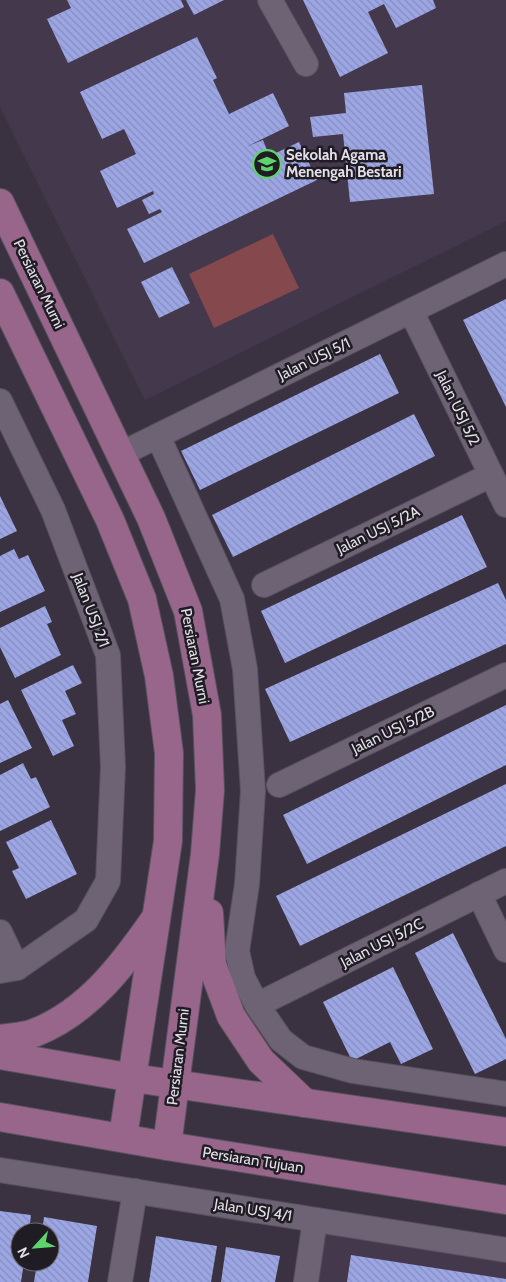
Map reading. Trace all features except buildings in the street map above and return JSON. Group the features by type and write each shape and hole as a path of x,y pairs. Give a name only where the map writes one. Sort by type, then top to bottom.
{"main road":[{"name":"Persiaran Murni","path":"0,203 151,518 188,611 207,714 210,790 205,854 167,1146"},
{"path":"0,293 110,520 142,599 159,676 169,753 168,841 123,1137"},
{"path":"205,854 212,965 231,1016 261,1061 305,1103"},
{"path":"0,1039 33,1033 79,1008 121,968 158,916"},
{"path":"0,1055 133,1078 506,1132"},
{"name":"Persiaran Tujuan","path":"0,1117 167,1146 506,1200"}],"street":[{"path":"270,0 306,64"},
{"name":"Jalan USJ 5/1","path":"121,454 506,264"},
{"name":"Jalan USJ 5/2","path":"411,312 506,505"},
{"name":"Jalan USJ 2/1","path":"0,401 53,510 108,655 113,767 108,880 86,920 8,969"},
{"path":"158,436 232,599 245,668 253,792 247,884 237,951 243,978 257,1005 281,1040 302,1057 353,1071 506,1094"},
{"name":"Jalan USJ 5/2A","path":"264,585 491,475"},
{"name":"Jalan USJ 5/2B","path":"280,785 506,674"},
{"name":"Jalan USJ 5/2C","path":"257,1005 506,881"},
{"path":"479,894 506,950"},
{"path":"0,932 8,969"},
{"name":"Jalan USJ 4/1","path":"0,1170 506,1250"},
{"path":"120,1282 135,1191"},
{"path":"306,1282 315,1220"}],"shaded area":[{"name":"Sekolah Agama Menengah Bestari","path":"0,0 506,0 506,221 145,400 0,107"},
{"path":"273,234 299,288 214,328 189,274"},
{"path":"322,1229 506,1259 506,1282 313,1282"}],"place":[{"name":"Sekolah Agama Menengah Bestari","path":"267,164"}]}
